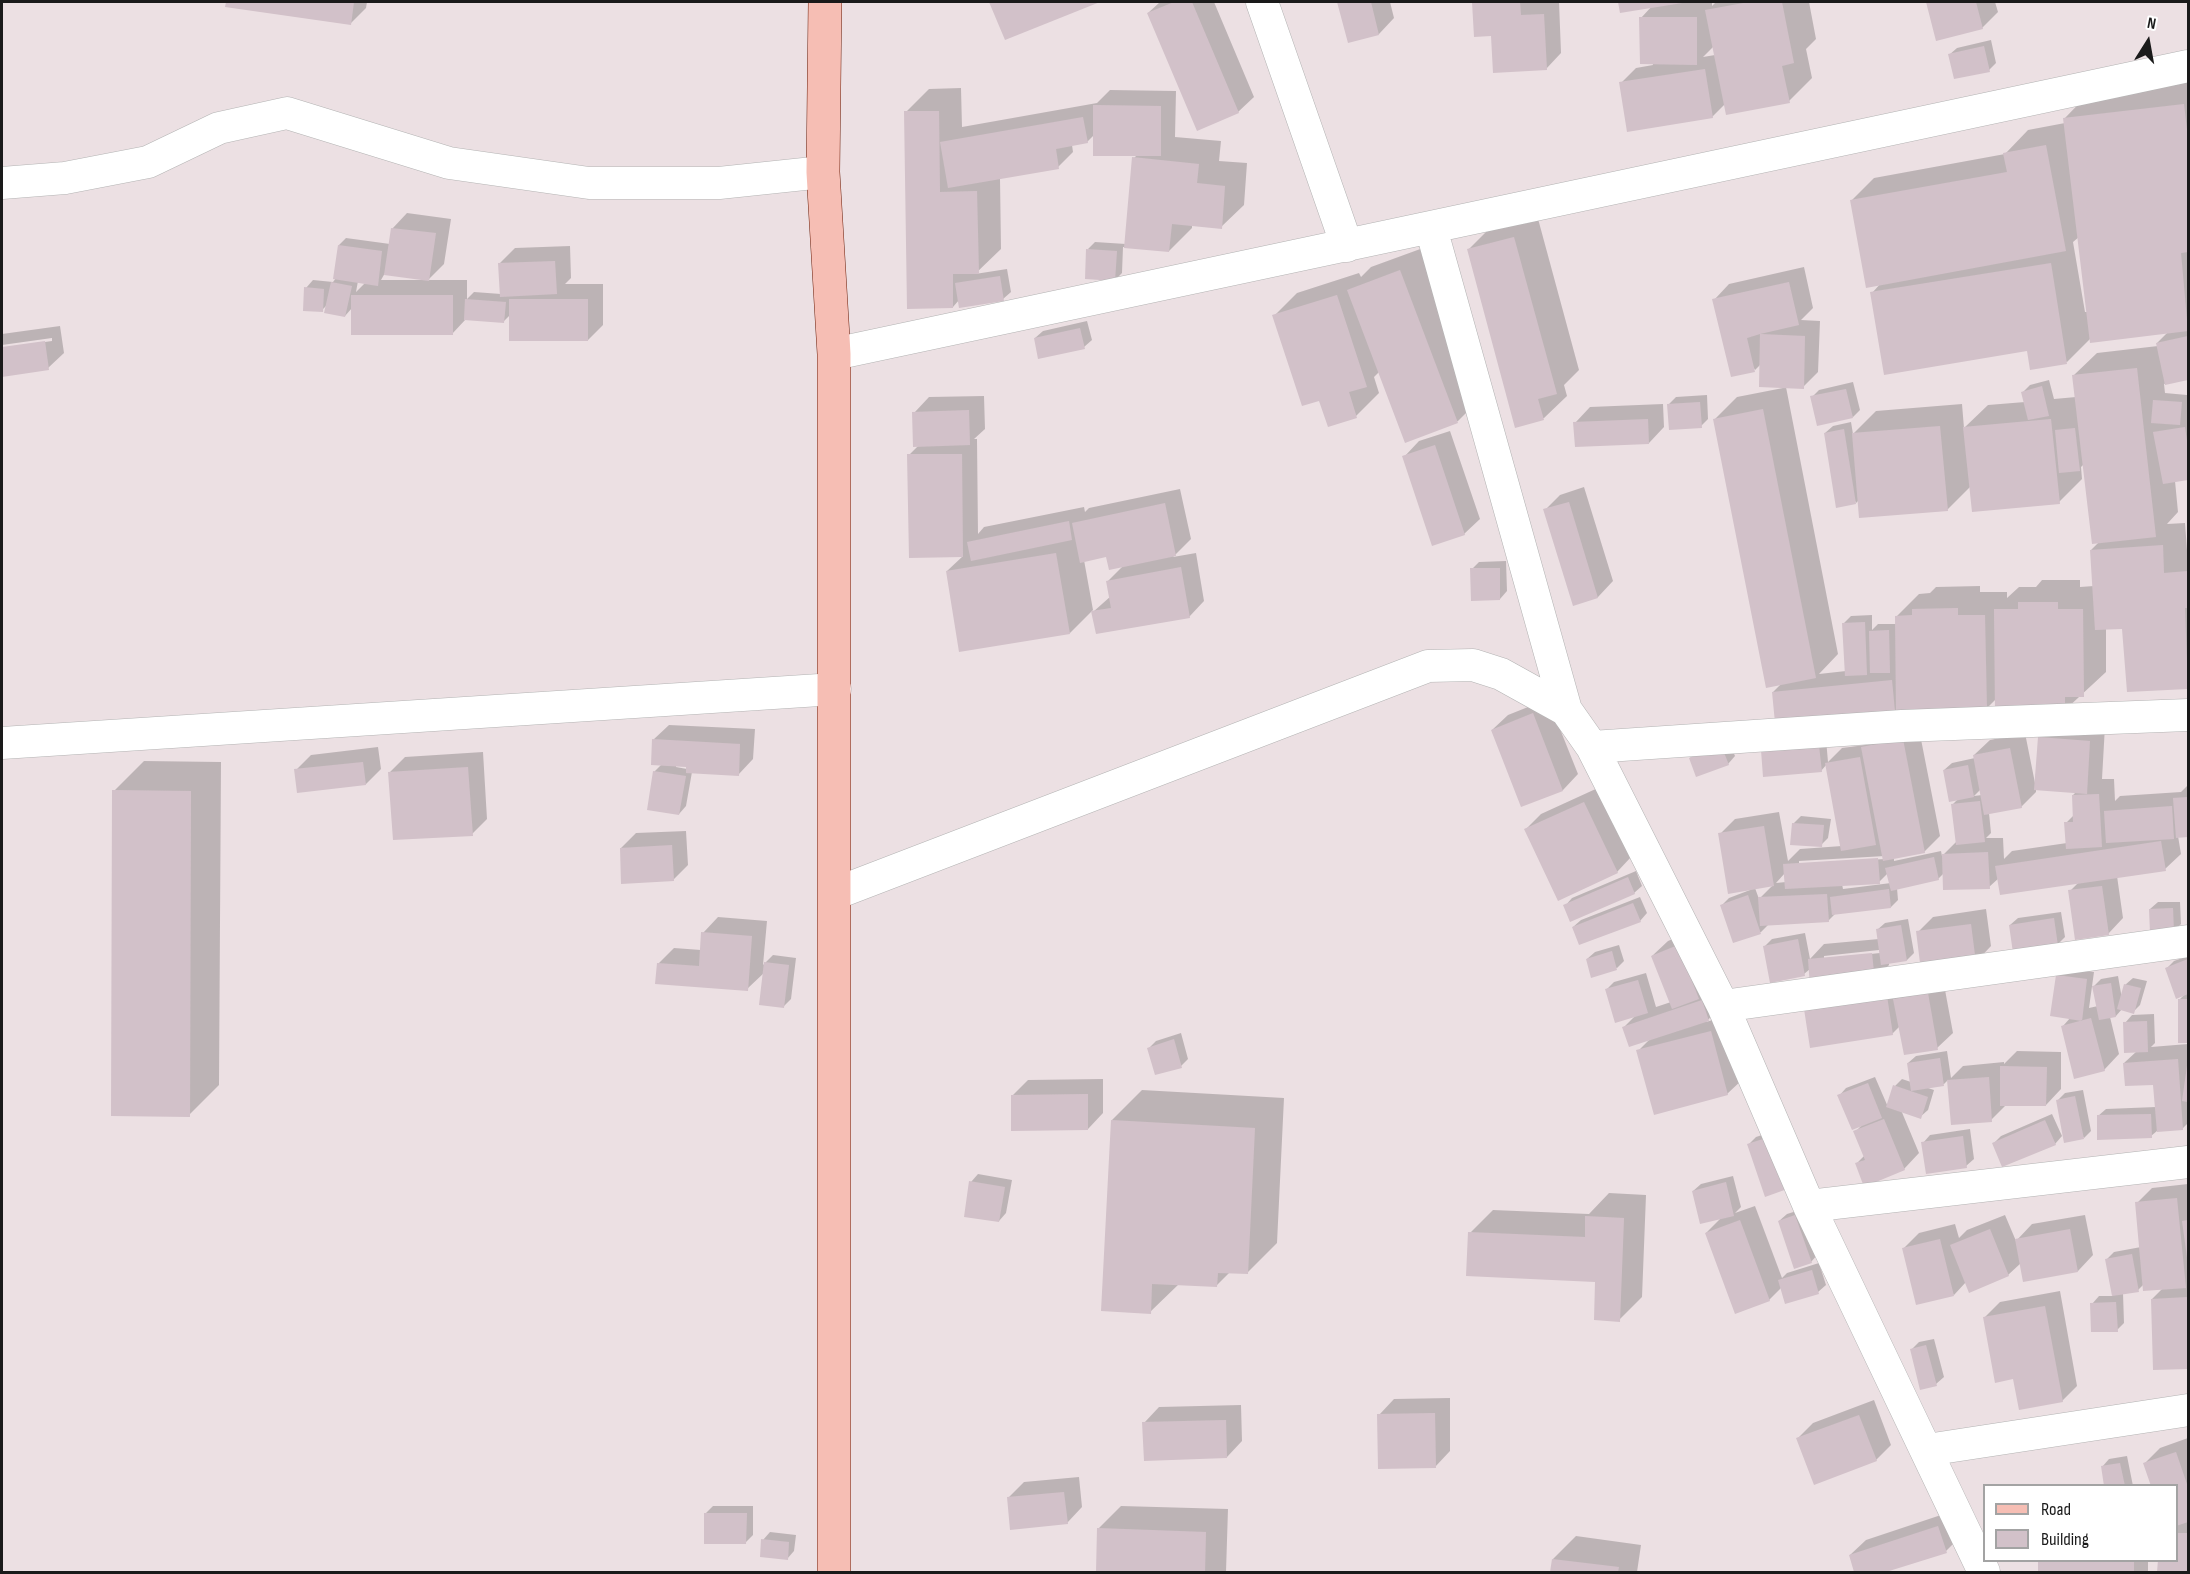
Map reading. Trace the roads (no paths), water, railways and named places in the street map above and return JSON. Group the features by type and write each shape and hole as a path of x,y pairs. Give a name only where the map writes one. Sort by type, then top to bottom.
{"street":[{"path":"825,2 823,172 834,354 834,1572"},
{"path":"1262,2 1347,246"},
{"path":"834,354 2188,66"},
{"path":"2,183 65,178 148,162 219,128 287,113 449,163 589,183 719,183 823,172"},
{"path":"1431,228 1566,710 1592,747 1723,1006 1809,1206 1984,1572"},
{"path":"1502,674 1551,656"},
{"path":"834,894 1428,666 1473,665 1502,674 1566,710"},
{"path":"2,743 835,689"},
{"path":"1592,747 1902,726 2188,715"},
{"path":"1723,1006 2188,941"},
{"path":"1809,1206 2188,1162"},
{"path":"1927,1450 2188,1410"}]}
